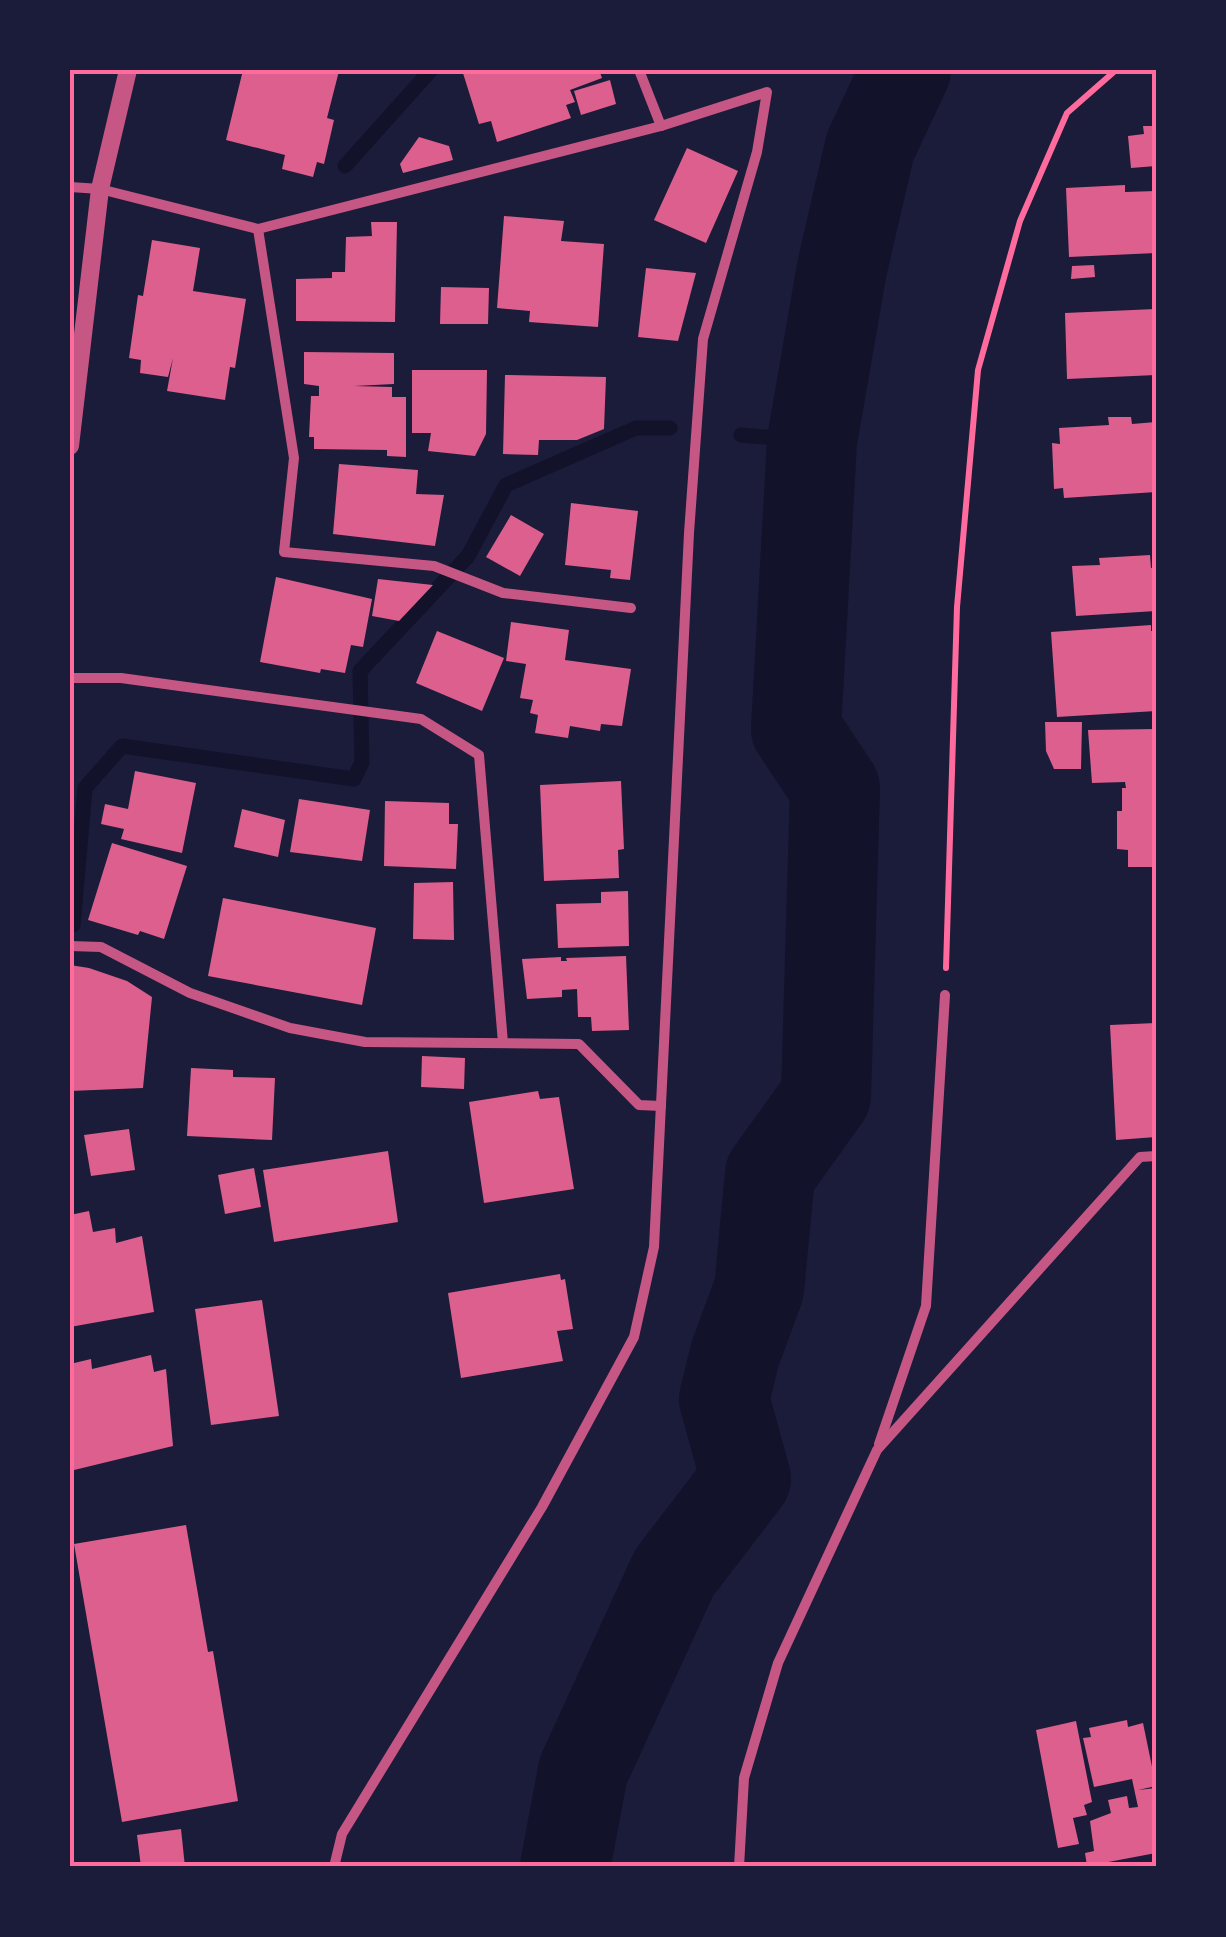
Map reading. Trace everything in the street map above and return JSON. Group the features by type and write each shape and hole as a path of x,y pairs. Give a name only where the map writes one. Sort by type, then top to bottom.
{"street":[{"path":"70,446 100,190 128,70"},
{"path":"639,70 661,126"},
{"path":"70,187 100,190 258,230 661,126 767,92 756,152 703,339 689,534 654,1247 634,1337 542,1507 342,1834 334,1867"},
{"path":"258,230 294,458 284,552 434,566 503,594 631,608"},
{"path":"70,678 121,678 421,720 479,755 503,1043"},
{"path":"70,946 102,948 190,993 290,1028 364,1042 579,1044 639,1105 660,1106"},
{"path":"739,1867 744,1778 778,1664 878,1450 926,1306 946,994"},
{"path":"878,1450 1140,1157 1156,1156"}],"path":[{"path":"946,994 957,607 978,370 1020,221 1067,113 1116,70"}],"building":[{"path":"243,70 339,71 327,118 334,120 324,164 317,162 313,177 282,169 285,155 226,140"},
{"path":"462,70 599,70 602,78 570,90 575,102 566,105 571,118 497,142 491,121 479,124"},
{"path":"610,80 616,104 581,115 574,91"},
{"path":"1143,126 1156,126 1156,166 1131,168 1128,136 1144,134"},
{"path":"419,137 449,146 453,160 403,173 400,164"},
{"path":"687,148 738,171 706,243 654,220"},
{"path":"1125,185 1125,192 1156,191 1156,253 1069,257 1066,188"},
{"path":"504,216 564,221 561,241 604,244 598,327 529,322 530,311 497,308"},
{"path":"371,222 397,222 395,322 296,321 296,279 332,278 332,272 345,272 346,237 372,236"},
{"path":"152,240 200,248 193,291 246,299 235,368 230,367 225,400 167,391 173,358 168,377 140,373 141,360 129,358 138,295 143,296"},
{"path":"1094,265 1095,277 1071,279 1072,266"},
{"path":"646,268 696,273 678,341 638,337"},
{"path":"441,287 489,288 488,324 440,324"},
{"path":"1155,309 1156,375 1067,379 1065,313"},
{"path":"304,352 394,353 394,384 354,386 392,387 392,397 406,397 406,457 387,456 387,450 314,449 314,437 309,437 311,396 319,396 319,386 304,384"},
{"path":"412,370 487,370 486,434 475,456 428,451 431,433 412,433"},
{"path":"505,375 606,377 604,429 577,440 539,440 538,455 503,454"},
{"path":"1108,417 1131,417 1132,424 1156,422 1156,492 1064,498 1063,488 1054,489 1052,443 1060,444 1059,428 1109,425"},
{"path":"339,464 418,470 416,494 444,495 435,546 333,534"},
{"path":"571,503 638,511 630,580 610,578 611,570 565,565"},
{"path":"511,515 544,534 520,576 486,557"},
{"path":"1150,555 1151,568 1156,568 1156,611 1076,616 1072,566 1100,565 1099,558"},
{"path":"276,577 372,599 363,647 351,645 345,673 321,669 320,673 260,662"},
{"path":"378,579 433,585 399,621 372,616"},
{"path":"511,622 569,630 565,660 631,669 622,726 601,724 600,731 570,726 568,738 535,733 538,715 530,713 533,700 520,698 526,664 506,661"},
{"path":"1151,625 1151,631 1156,631 1156,711 1057,717 1051,632"},
{"path":"437,631 504,658 482,711 416,683"},
{"path":"1045,722 1082,722 1081,769 1054,769 1046,751"},
{"path":"1156,729 1156,867 1128,867 1128,850 1117,849 1117,811 1122,811 1125,782 1092,783 1088,730"},
{"path":"135,771 196,783 182,853 121,839 124,829 101,824 105,804 128,809"},
{"path":"621,781 624,849 618,850 619,878 544,881 540,785"},
{"path":"299,799 370,810 362,861 290,852"},
{"path":"385,801 449,803 449,824 458,824 456,869 384,866"},
{"path":"242,809 285,820 278,857 234,847"},
{"path":"112,843 187,866 164,939 88,920"},
{"path":"453,882 454,940 413,939 414,883"},
{"path":"628,891 629,946 558,948 556,904 601,903 601,892"},
{"path":"223,898 376,928 362,1005 208,976"},
{"path":"626,956 629,1030 592,1031 591,1017 578,1017 577,989 562,990 562,997 527,999 522,959 561,957 561,961 567,961 566,958"},
{"path":"70,965 127,981 152,997 143,1088 70,1091"},
{"path":"1156,1023 1156,1137 1116,1140 1110,1025"},
{"path":"422,1056 465,1058 464,1089 421,1087"},
{"path":"191,1068 233,1070 233,1077 275,1078 272,1140 187,1136"},
{"path":"538,1091 540,1099 559,1097 574,1189 484,1203 469,1102"},
{"path":"129,1129 135,1170 91,1176 84,1135"},
{"path":"388,1151 398,1222 274,1242 263,1170"},
{"path":"254,1168 261,1207 225,1214 218,1175"},
{"path":"89,1211 93,1232 115,1228 116,1243 142,1236 154,1312 70,1327 70,1215"},
{"path":"560,1274 561,1280 565,1279 573,1329 557,1331 563,1361 461,1378 448,1293"},
{"path":"262,1300 279,1416 211,1425 195,1309"},
{"path":"151,1355 154,1372 166,1369 173,1446 70,1471 70,1364 91,1359 92,1369"},
{"path":"186,1525 208,1652 213,1651 238,1801 122,1822 74,1544"},
{"path":"1127,1720 1128,1727 1143,1723 1156,1786 1138,1790 1156,1788 1156,1853 1087,1866 1085,1853 1094,1851 1090,1821 1111,1813 1108,1800 1127,1796 1129,1808 1138,1807 1132,1779 1094,1787 1083,1738 1091,1737 1089,1728"},
{"path":"1076,1721 1092,1802 1084,1805 1087,1815 1073,1818 1079,1844 1058,1848 1036,1730"},
{"path":"181,1829 185,1867 141,1867 137,1835"}],"waterway":[{"path":"345,166 431,70"},
{"path":"565,1867 583,1771 674,1573 746,1479 724,1399 735,1354 759,1289 770,1174 826,1096 835,788 796,729 812,441 842,268 870,147 906,70"},
{"path":"70,925 85,788 122,746 354,779 362,762 360,671 468,556 506,485 636,428 670,428"},
{"path":"741,435 812,441"}]}
